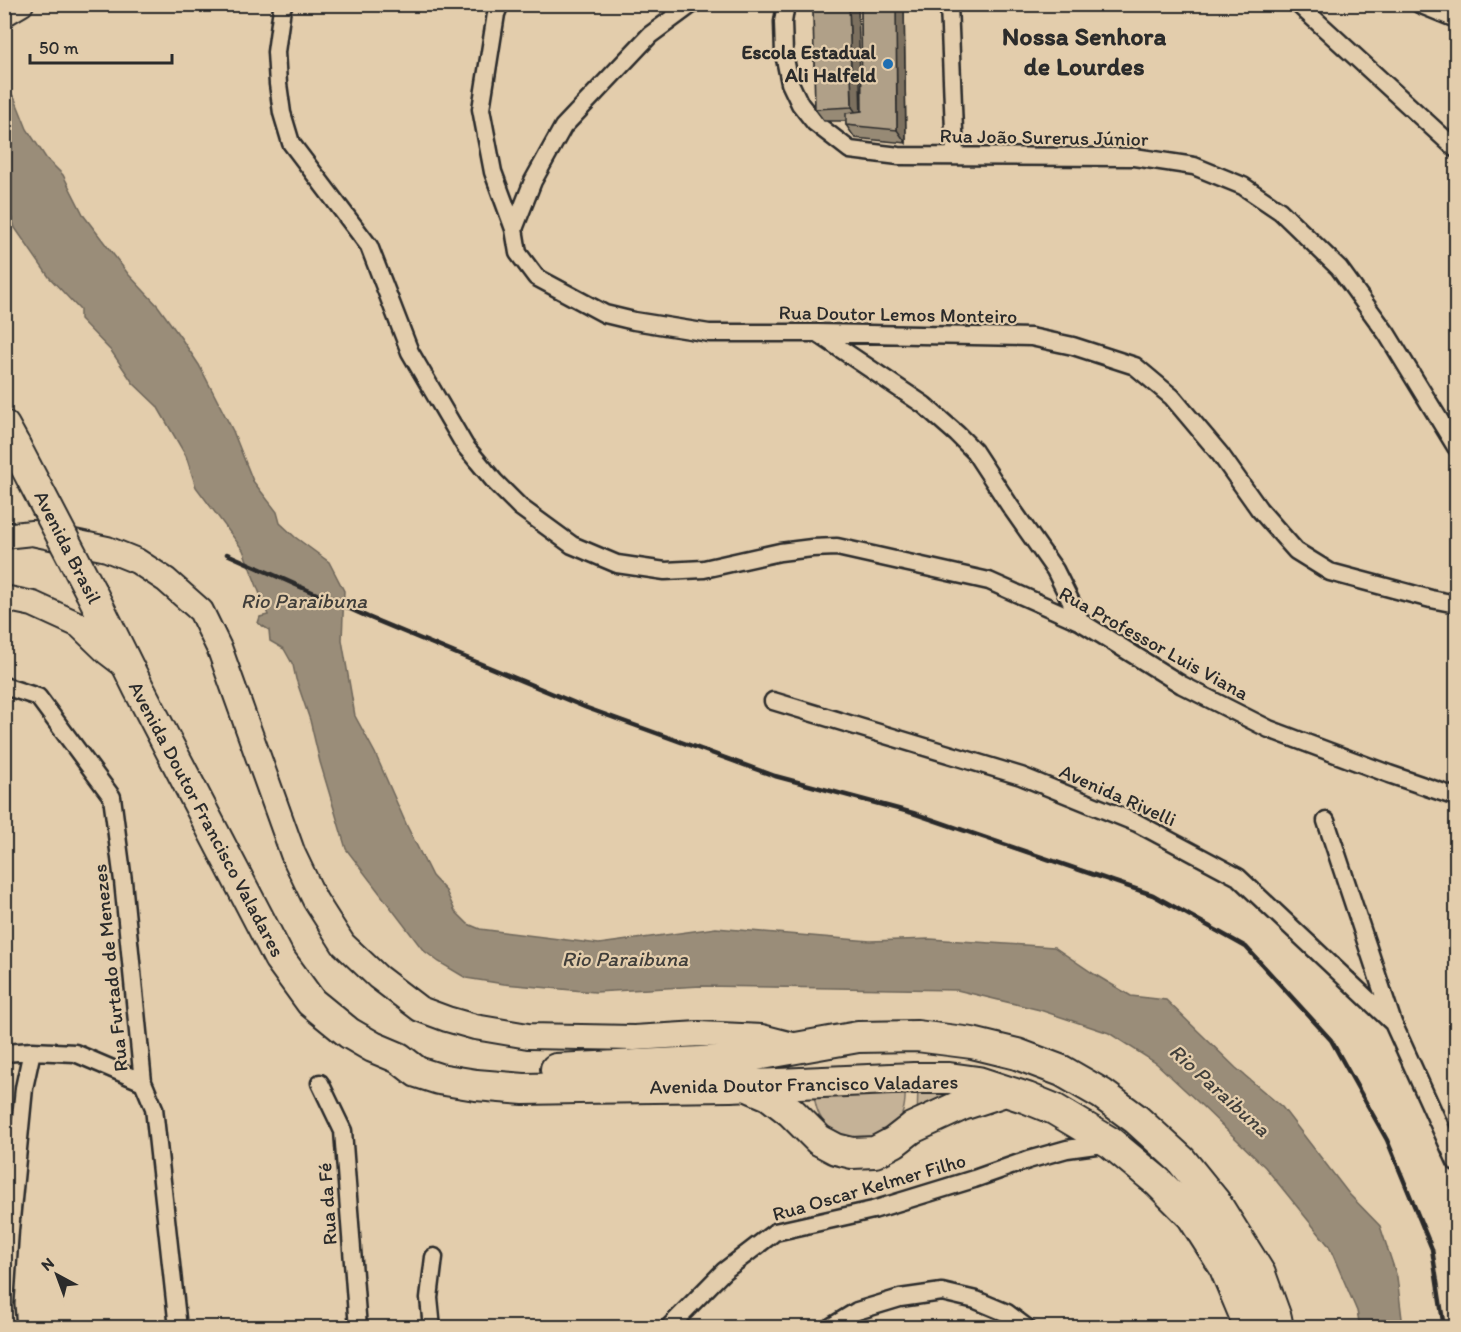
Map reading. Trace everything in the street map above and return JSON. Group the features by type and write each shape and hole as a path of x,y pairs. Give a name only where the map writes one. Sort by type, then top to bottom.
{"highway":[{"name":"Avenida Brasil","path":"10,436 129,670"},
{"name":"Avenida Doutor Francisco Valadares","path":"129,670 279,958 311,1002 349,1034 399,1058 424,1055 482,1068 587,1078 747,1086 914,1078 949,1078 978,1082 1054,1109 1111,1143 1158,1182 1192,1216 1224,1266 1250,1328"},
{"name":"Avenida Doutor Francisco Valadares","path":"587,1078 722,1061 858,1037 917,1036 972,1043 1017,1054 1062,1071 1102,1094 1136,1119 1181,1160 1215,1202 1260,1274 1278,1328"},
{"path":"810,1131 802,1102 801,1084 806,1067 817,1055 833,1045 858,1037 884,1042 897,1052 907,1065 914,1078 916,1104 912,1128"},
{"path":"747,1086 769,1095 791,1112 819,1140 836,1149 852,1153 875,1152 894,1142 912,1128 962,1105 1005,1091"}],"main road":[{"path":"4,14 21,4"},
{"name":"Avenida Doutor Francisco Valadares","path":"4,536 32,533 107,549 137,561 166,580 201,611 220,650 293,854 315,900 343,944 378,977 420,1009 475,1027 528,1036 634,1038 699,1034 762,1037 799,1047"},
{"name":"Avenida Doutor Francisco Valadares","path":"4,598 33,604 79,625 129,670"}],"street":[{"name":"Rua Professor Luis Viana","path":"284,4 276,52 282,113 291,143 369,246 410,352 465,446 495,482 520,507 572,545 617,564 665,571 704,569 780,552 837,547 989,581 1081,622 1182,685 1269,729 1389,774 1456,796"},
{"name":"Rua Doutor Lemos Monteiro","path":"500,4 496,14 481,109 493,172 514,229 518,253 536,277 606,314 634,321 709,333 1031,337 1073,346 1135,366 1172,397 1220,454 1259,509 1296,551 1330,572 1456,604"},
{"path":"514,229 533,181 563,127 650,35 692,4"},
{"name":"Rua João Surerus Júnior","path":"786,4 783,22 784,54 790,83 800,104 815,123 850,150 899,156 1134,157 1194,166 1243,186 1280,211 1339,268 1387,334 1456,447"},
{"path":"949,4 955,156"},
{"path":"1298,4 1456,149"},
{"path":"1419,4 1456,19"},
{"path":"816,333 924,405 974,451 1055,570 1081,622"},
{"name":"Rua Furtado de Menezes","path":"4,686 38,697 112,797 123,881 142,1082 154,1108 178,1328"},
{"name":"Avenida Rivelli","path":"773,701 1021,776 1137,823 1238,877 1393,1023"},
{"path":"1326,821 1393,1023 1456,1162"},
{"path":"4,1053 32,1051 75,1053 142,1082"},
{"path":"7,1328 5,1304 10,1230 24,1088 32,1051"},
{"name":"Rua da Fé","path":"320,1083 343,1131 358,1328"},
{"name":"Rua Oscar Kelmer Filho","path":"668,1328 724,1271 775,1232 873,1210 1067,1149 1111,1143"},
{"path":"432,1328 429,1298 434,1257"},
{"path":"829,1328 857,1311 900,1298 942,1292 976,1300 1007,1313 1027,1328"}],"shaded area":[{"path":"918,1085 986,1093 917,1122"},
{"path":"905,1088 905,1101 900,1119 888,1130 860,1143 827,1126 815,1103 814,1092"}],"water":[{"name":"Rio Paraibuna","path":"4,82 15,99 27,129 46,158 63,175 84,216 129,275 158,306 199,365 233,431 253,481 277,512 280,523 329,562 344,591 342,640 355,716 375,753 432,876 446,891 455,911 468,924 480,929 599,944 716,928 870,941 930,939 1054,947 1131,996 1166,1000 1236,1068 1282,1107 1349,1194 1380,1226 1397,1277 1403,1327 1360,1327 1357,1311 1329,1246 1265,1167 1156,1063 1109,1033 1040,1010 957,990 701,986 595,992 504,984 466,978 423,950 346,849 293,665 284,649 270,641 269,630 258,623 260,617 268,615 243,550 196,487 186,456 157,406 133,383 112,352 80,319 80,310 49,277 15,228 5,197"}],"building":[{"name":"Escola Estadual Ali Halfeld","path":"813,4 849,4 852,107 815,109"},
{"name":"Escola Estadual Ali Halfeld","path":"861,4 896,4 897,130 846,125 846,113 862,111"}],"railway":[{"path":"227,554 368,617 587,708 775,776 913,813 1153,895 1246,947 1331,1040 1387,1140 1432,1249 1444,1328"}],"place":[{"name":"Escola Estadual Ali Halfeld","path":"888,64"}],"district":[{"name":"Nossa Senhora de Lourdes","path":"1084,51"}]}
